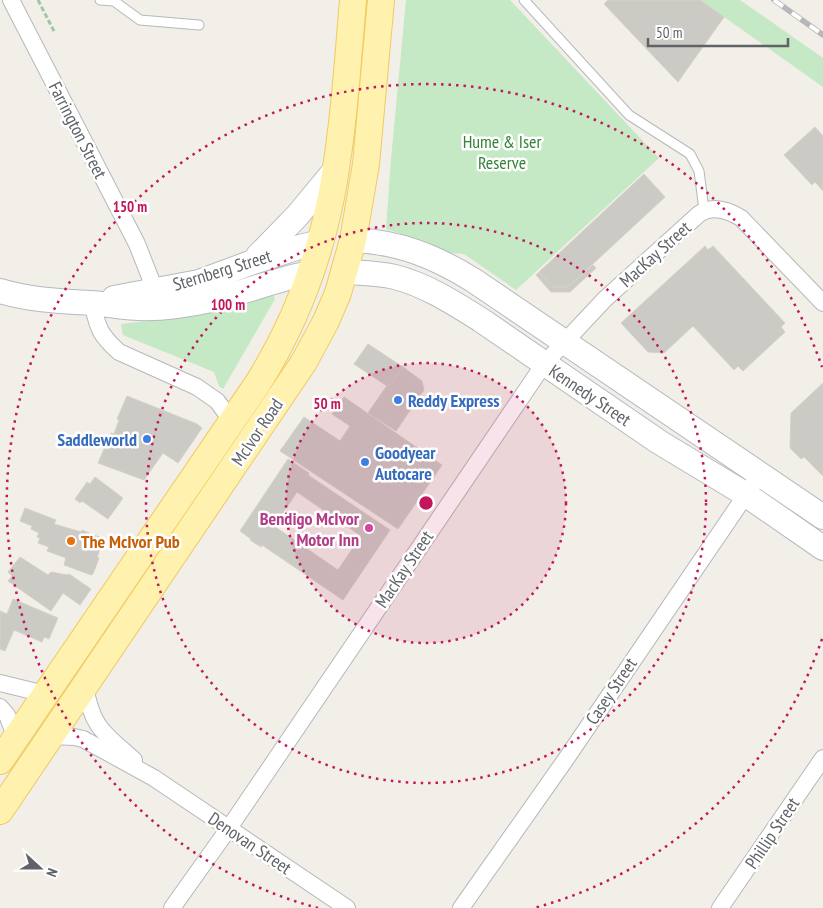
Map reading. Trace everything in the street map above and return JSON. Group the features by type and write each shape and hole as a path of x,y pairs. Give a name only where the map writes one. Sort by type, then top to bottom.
{"main road":[{"name":"McIvor Road","path":"0,761 258,383 280,344 299,303 320,242 336,169 353,0"},
{"name":"McIvor Road","path":"0,811 304,362 326,321 344,272 353,240 366,164 382,0"},
{"name":"Sternberg Street","path":"320,242 353,240"},
{"name":"Sternberg Street","path":"310,273 344,272"},
{"path":"156,532 189,505 216,467 230,472"},
{"path":"0,791 34,761"}],"street":[{"name":"Farrington Street","path":"16,2 137,244 155,290"},
{"path":"253,262 297,216 336,169"},
{"path":"704,210 716,209 733,213 741,218 823,303"},
{"name":"MacKay Street","path":"172,908 544,364 605,299 704,210"},
{"name":"Kennedy Street","path":"353,240 387,243 416,251 432,257 473,280 823,517"},
{"name":"Sternberg Street","path":"92,303 199,282 253,262 320,242"},
{"name":"Kennedy Street","path":"344,272 392,276 423,287 481,320 659,442 745,494 823,548"},
{"name":"Sternberg Street","path":"0,291 50,300 159,308 213,300 286,277 310,273"},
{"path":"92,303 99,330 119,352 204,391 221,405 232,421"},
{"name":"Casey Street","path":"462,908 760,474"},
{"path":"0,683 45,694"},
{"name":"Denovan Street","path":"85,686 88,705 100,729 154,778"},
{"path":"0,707 7,715 16,738"},
{"name":"Denovan Street","path":"51,736 83,739 154,778 347,908"},
{"name":"Phillip Street","path":"720,908 823,758"}],"lane":[{"path":"100,0 114,1 140,20 199,25"},
{"path":"524,0 628,115 690,154 699,171 704,210"}],"path":[{"path":"38,0 55,33"}],"green space":[{"name":"Hume & Iser Reserve","path":"406,0 510,0 659,158 516,290 464,254 449,253 421,240 386,229"},
{"path":"700,0 740,0 823,58 823,87"},
{"path":"272,292 275,299 223,389 219,386 214,372 123,335 121,324 188,316"}],"building":[{"path":"608,0 700,0 724,17 678,82 604,4"},
{"path":"815,127 823,136 823,191 815,182 812,185 784,155"},
{"path":"644,174 665,197 568,287 553,287 539,272"},
{"path":"705,246 708,250 713,246 785,323 781,327 785,332 743,371 738,366 734,370 693,326 664,353 648,352 621,323"},
{"path":"593,265 596,268 570,292 551,292 536,275 539,272 553,287 568,287"},
{"path":"368,344 403,367 390,385 388,384 387,386 354,364"},
{"path":"403,367 422,381 424,390 396,431 368,413 388,384 390,385"},
{"path":"823,383 823,476 804,457 801,459 790,448 791,413"},
{"path":"127,396 197,424 202,428 178,463 163,453 144,480 98,463 111,433 114,434 119,420 117,419"},
{"path":"344,397 442,465 398,529 280,451 304,417 340,441 350,426 332,414"},
{"name":"Bendigo McIvor Motor Inn","path":"288,459 309,473 308,475 390,530 343,600 262,545 261,547 250,540 240,531","holes":["297,492 361,536 338,570 274,526"]},
{"path":"95,477 123,498 108,519 82,501 80,503 75,499 87,482 90,484"},
{"name":"The McIvor Pub","path":"25,508 56,520 54,524 81,532 82,530 104,539 93,574 91,575 64,565 66,558 47,551 49,547 38,543 40,538 37,537 39,533 31,529 32,526 20,521"},
{"path":"20,557 48,575 51,572 69,574 91,589 80,605 63,593 51,611 8,581 12,576 8,572"},
{"path":"13,599 58,618 49,639 44,637 42,642 14,630 5,651 0,649 0,611 7,614"}],"railway":[{"path":"774,0 823,35"}],"place":[{"name":"Reddy Express","path":"398,400"},
{"name":"Saddleworld","path":"147,439"},
{"name":"Goodyear Autocare","path":"365,462"},
{"name":"Bendigo McIvor Motor Inn","path":"369,528"},
{"name":"The McIvor Pub","path":"71,541"}]}
